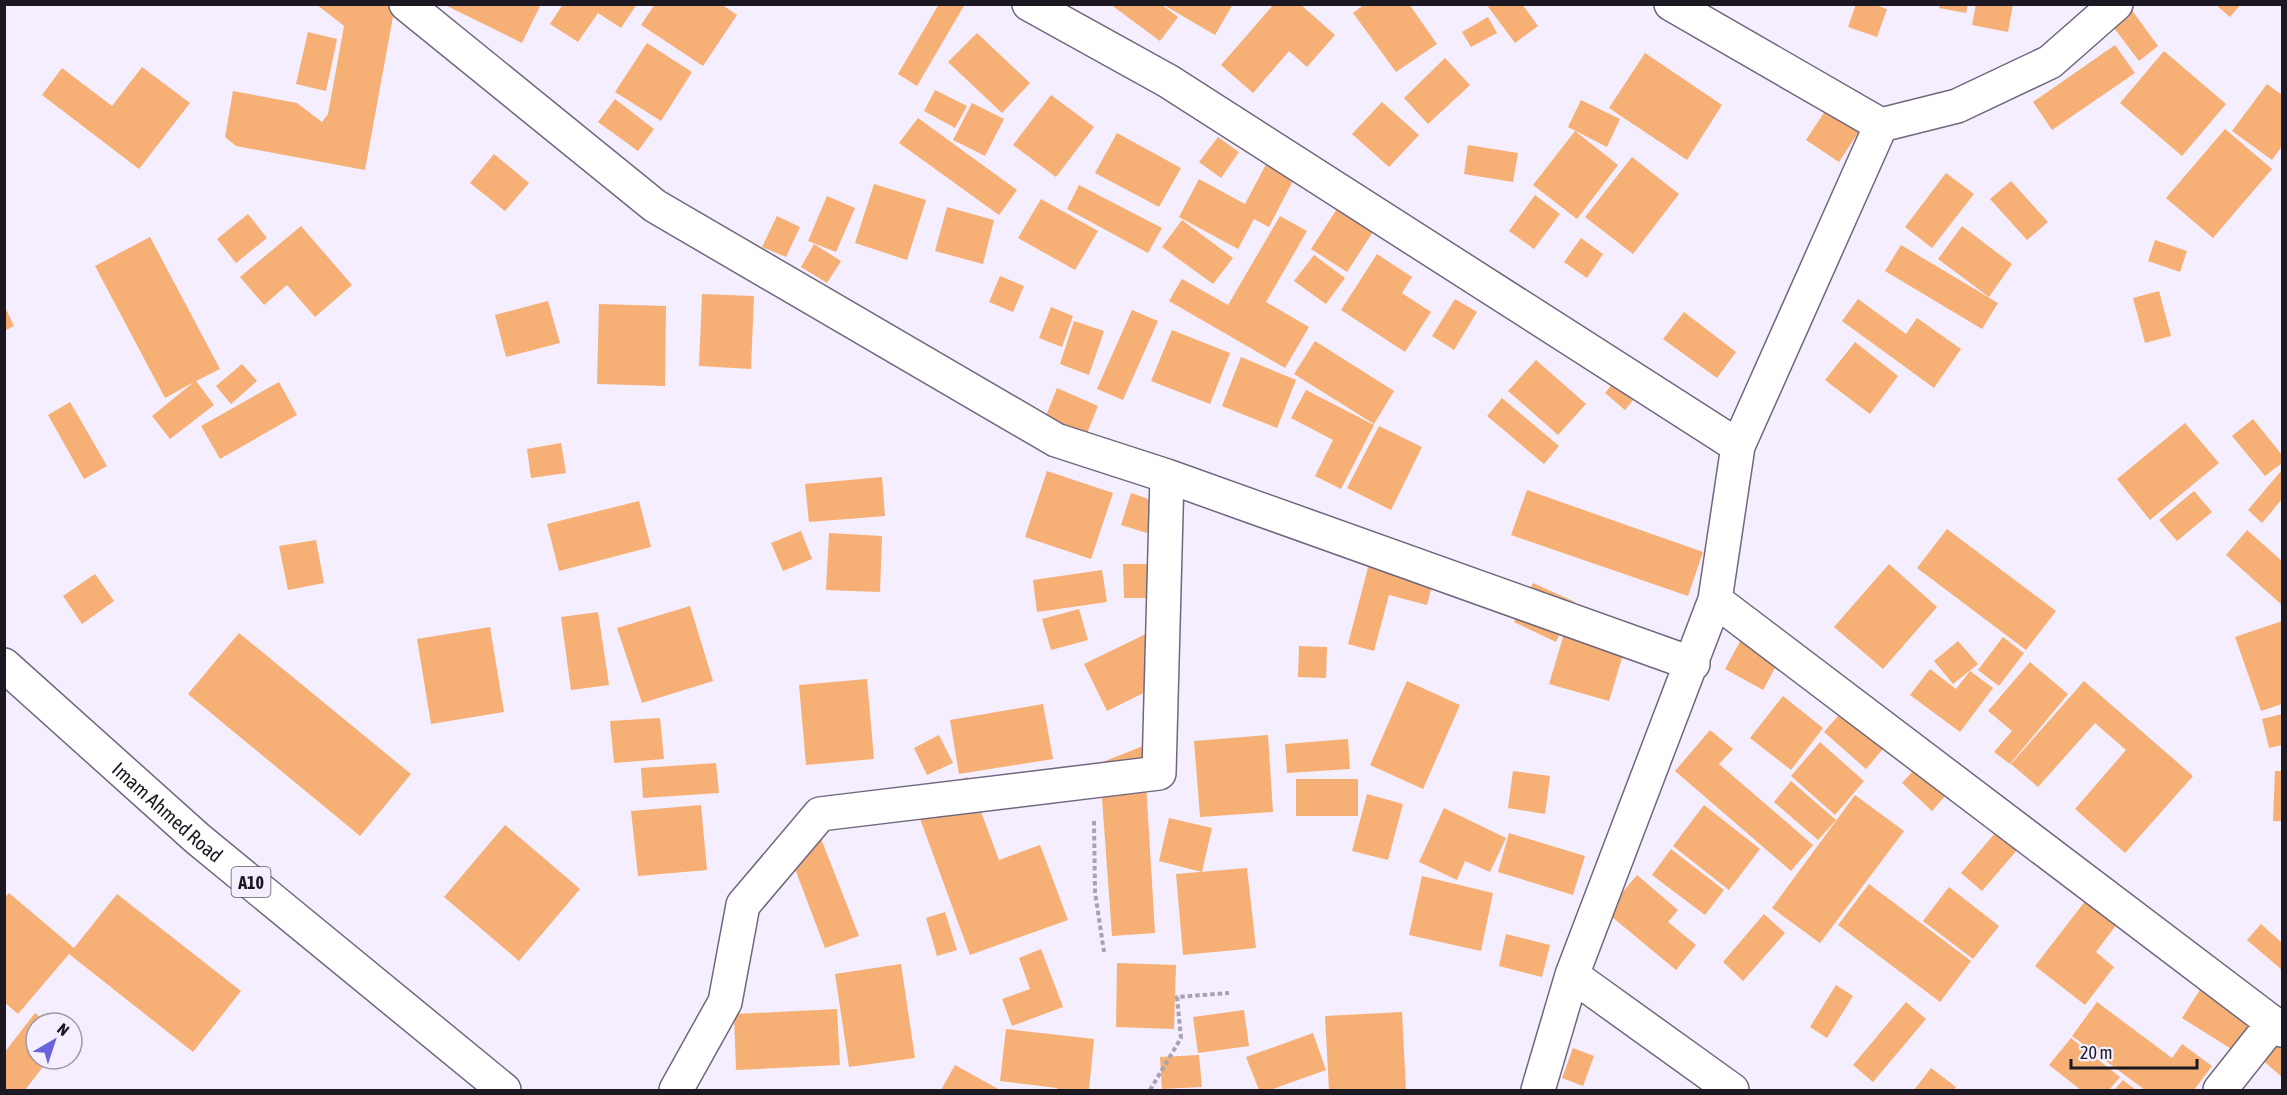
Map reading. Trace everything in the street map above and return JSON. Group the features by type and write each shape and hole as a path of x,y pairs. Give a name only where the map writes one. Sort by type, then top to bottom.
{"main road":[{"path":"406,4 655,206 1056,440 1167,476 1693,664"},
{"path":"1029,4 1168,81 1738,446"},
{"path":"1671,4 1881,125 1957,105 2050,62 2116,4"},
{"path":"1538,1090 1572,975 1693,664 1715,600 1738,446 1881,125"},
{"path":"676,1090 725,1002 743,905 820,814 1159,773 1167,476"},
{"path":"1715,600 2278,1026 2220,1090"},
{"name":"Imam Ahmed Road","path":"4,665 198,838 504,1090"},
{"path":"1572,975 1732,1090"}],"path":[{"path":"1094,781 1095,892 1104,952"},
{"path":"1150,1090 1181,1038 1177,997 1229,993"}],"building":[{"path":"316,4 386,4 394,11 365,170 236,146 225,137 233,91 297,103 322,122 328,114 344,26"},
{"path":"443,4 541,4 522,43"},
{"path":"563,4 637,4 621,28 598,13 578,42 550,24"},
{"path":"655,4 721,4 737,15 703,66 641,25"},
{"path":"939,4 965,4 917,86 898,74"},
{"path":"1110,4 1161,4 1178,17 1160,41"},
{"path":"1162,4 1233,4 1215,35"},
{"path":"1274,4 1300,4 1335,35 1307,67 1289,51 1253,93 1221,65"},
{"path":"1365,4 1409,4 1437,44 1396,72 1353,13"},
{"path":"1486,4 1522,4 1538,26 1515,43"},
{"path":"1856,4 1873,4 1887,9 1877,37 1848,27"},
{"path":"1940,4 1968,4 1966,13 1939,8"},
{"path":"1976,4 2013,4 2008,32 1972,25"},
{"path":"2215,4 2241,4 2230,17"},
{"path":"2131,9 2158,46 2139,61 2111,24"},
{"path":"1488,17 1497,33 1471,47 1462,32"},
{"path":"308,32 337,39 326,91 296,84"},
{"path":"977,33 1030,83 1002,113 948,62"},
{"path":"647,43 692,72 661,121 615,92"},
{"path":"2115,45 2135,73 2052,130 2033,102"},
{"path":"2164,51 2226,104 2182,156 2120,103"},
{"path":"1645,53 1722,105 1687,160 1609,108"},
{"path":"1445,58 1470,85 1428,124 1404,98"},
{"path":"142,67 190,103 139,169 42,95 62,68 112,106"},
{"path":"2267,84 2282,95 2282,146 2272,160 2232,131"},
{"path":"935,90 967,106 955,128 924,111"},
{"path":"1051,95 1094,127 1056,177 1013,145"},
{"path":"615,99 654,129 638,151 598,122"},
{"path":"1581,100 1620,119 1607,147 1568,127"},
{"path":"1382,102 1419,135 1389,167 1352,134"},
{"path":"972,103 1004,119 985,156 953,140"},
{"path":"1829,105 1862,127 1839,162 1806,140"},
{"path":"918,118 1017,190 999,215 899,143"},
{"path":"2225,129 2272,169 2213,238 2166,198"},
{"path":"1575,131 1618,165 1577,219 1533,185"},
{"path":"1117,133 1181,168 1159,207 1095,173"},
{"path":"1218,137 1239,152 1221,178 1199,162"},
{"path":"1468,145 1518,153 1513,182 1464,174"},
{"path":"494,154 529,183 505,211 470,183"},
{"path":"1271,155 1298,171 1269,227 1254,219 1238,249 1179,217 1199,179 1245,204"},
{"path":"1632,157 1679,194 1633,254 1585,217"},
{"path":"1946,173 1974,194 1932,248 1905,227"},
{"path":"2011,181 2048,222 2027,240 1990,199"},
{"path":"874,184 926,200 907,260 855,243"},
{"path":"1079,185 1162,228 1148,253 1067,209"},
{"path":"1535,195 1560,214 1534,249 1509,231"},
{"path":"827,196 855,208 836,252 808,241"},
{"path":"1041,199 1098,231 1075,270 1018,238"},
{"path":"1342,201 1378,224 1347,272 1311,249"},
{"path":"947,207 994,220 983,264 935,251"},
{"path":"248,214 267,238 236,263 217,239"},
{"path":"777,216 800,227 786,257 762,247"},
{"path":"1280,216 1307,231 1266,302 1309,327 1285,368 1169,301 1182,279 1228,305"},
{"path":"1182,220 1233,258 1213,284 1162,247"},
{"path":"301,226 352,285 315,317 287,285 264,305 240,277"},
{"path":"1962,226 2012,264 1989,297 1938,259"},
{"path":"150,237 220,369 196,381 214,405 170,439 152,416 194,382 165,398 95,266"},
{"path":"1581,238 1603,254 1587,278 1564,262"},
{"path":"2155,240 2187,251 2180,272 2148,261"},
{"path":"814,244 841,261 827,283 801,267"},
{"path":"1901,245 1998,303 1982,329 1885,271"},
{"path":"1377,254 1412,277 1402,293 1431,312 1405,352 1341,310"},
{"path":"1314,255 1345,278 1326,304 1294,281"},
{"path":"1000,276 1024,286 1013,312 989,302"},
{"path":"2159,291 2171,336 2145,343 2133,298"},
{"path":"702,294 754,296 751,369 699,366"},
{"path":"1455,299 1477,312 1454,350 1432,336"},
{"path":"1858,299 1906,334 1917,318 1961,349 1934,388 1842,321"},
{"path":"548,301 560,343 506,357 495,315"},
{"path":"599,304 666,306 665,386 597,384"},
{"path":"4,305 14,326 4,331"},
{"path":"1051,307 1073,316 1062,347 1039,338"},
{"path":"1132,310 1158,321 1123,400 1097,389"},
{"path":"1684,312 1736,352 1717,378 1663,339"},
{"path":"1074,321 1104,331 1089,375 1060,364"},
{"path":"1172,330 1230,353 1210,404 1151,381"},
{"path":"1315,341 1394,391 1374,424 1294,374"},
{"path":"1855,342 1898,376 1870,414 1825,380"},
{"path":"1241,357 1296,380 1277,428 1222,406"},
{"path":"1536,360 1586,404 1558,435 1508,391"},
{"path":"242,364 257,381 231,404 216,386"},
{"path":"1625,369 1645,386 1625,410 1605,393"},
{"path":"279,382 297,415 220,459 201,426"},
{"path":"1057,388 1098,406 1083,443 1042,426"},
{"path":"1306,390 1374,425 1341,489 1315,476 1333,440 1291,418"},
{"path":"1502,398 1559,446 1544,464 1487,416"},
{"path":"70,402 107,466 84,479 48,415"},
{"path":"2253,419 2282,455 2282,463 2265,476 2232,436"},
{"path":"2185,423 2219,463 2150,520 2117,479"},
{"path":"1379,426 1422,447 1391,510 1347,488"},
{"path":"561,443 566,473 531,478 527,449"},
{"path":"1047,471 1113,493 1091,559 1025,537"},
{"path":"2281,471 2282,499 2262,523 2248,510"},
{"path":"882,477 885,516 809,522 805,484"},
{"path":"1527,490 1703,552 1688,596 1511,535"},
{"path":"2194,491 2212,512 2177,541 2159,520"},
{"path":"1131,493 1157,502 1147,533 1121,525"},
{"path":"639,501 651,547 559,571 547,524"},
{"path":"1947,529 2056,611 2026,650 1917,568"},
{"path":"2247,530 2282,561 2282,605 2226,555"},
{"path":"801,531 812,559 783,571 771,543"},
{"path":"829,533 882,536 880,592 826,590"},
{"path":"316,540 324,583 288,590 279,546"},
{"path":"1370,560 1434,578 1427,605 1389,595 1374,651 1348,644"},
{"path":"1123,564 1153,564 1153,598 1124,598"},
{"path":"1889,564 1937,607 1883,669 1834,627"},
{"path":"1102,570 1107,602 1037,612 1033,580"},
{"path":"95,574 114,601 82,624 63,596"},
{"path":"1533,583 1575,602 1556,642 1514,622"},
{"path":"690,606 713,681 642,703 617,628"},
{"path":"1079,609 1088,640 1051,650 1042,619"},
{"path":"598,612 609,685 571,690 561,617"},
{"path":"1570,614 1630,631 1609,701 1549,684"},
{"path":"2282,621 2282,704 2261,711 2235,637"},
{"path":"490,627 504,712 431,724 417,639"},
{"path":"1152,631 1174,678 1107,711 1084,664"},
{"path":"239,633 411,774 360,836 188,694"},
{"path":"1743,636 1781,657 1763,690 1725,669"},
{"path":"2003,637 2024,653 1999,686 1978,670"},
{"path":"1958,641 1978,664 1953,684 1934,661"},
{"path":"1299,646 1327,647 1326,678 1298,677"},
{"path":"2030,662 2068,694 2010,764 1994,752 2012,731 1988,711"},
{"path":"1930,669 1956,689 1970,671 1993,688 1960,732 1910,695"},
{"path":"867,679 874,759 806,765 799,685"},
{"path":"1407,681 1460,705 1423,789 1370,765"},
{"path":"2084,681 2193,776 2125,853 2075,809 2126,750 2095,723 2038,787 2011,764"},
{"path":"1783,696 1823,728 1791,770 1750,738"},
{"path":"1851,701 1893,737 1866,769 1824,732"},
{"path":"1043,704 1053,759 959,774 950,720"},
{"path":"2282,714 2282,745 2269,748 2262,719"},
{"path":"660,718 664,759 614,763 610,721"},
{"path":"1710,730 1733,749 1719,764 1813,845 1791,871 1675,771"},
{"path":"939,735 953,763 927,775 914,748"},
{"path":"1268,735 1273,812 1200,817 1194,741"},
{"path":"1348,739 1350,769 1287,773 1285,744"},
{"path":"1156,741 1162,758 1106,779 1100,763"},
{"path":"1820,742 1864,781 1835,815 1791,776"},
{"path":"1929,753 1959,780 1932,811 1902,783"},
{"path":"716,763 719,793 643,798 641,768"},
{"path":"1513,771 1550,776 1545,814 1508,808"},
{"path":"2275,771 2282,771 2282,821 2273,821"},
{"path":"968,777 999,860 1040,845 1068,920 970,955 912,797"},
{"path":"1296,779 1358,779 1358,816 1296,816"},
{"path":"1791,781 1836,820 1818,840 1774,802"},
{"path":"1146,783 1155,933 1112,936 1101,785"},
{"path":"1367,794 1403,804 1388,860 1352,851"},
{"path":"1855,795 1904,831 1820,943 1772,908"},
{"path":"701,805 707,870 638,876 631,811"},
{"path":"1704,805 1760,849 1729,890 1673,846"},
{"path":"1444,808 1506,838 1490,872 1465,861 1457,880 1419,862"},
{"path":"1169,818 1212,828 1202,872 1159,861"},
{"path":"505,825 580,889 519,961 444,897"},
{"path":"1996,832 2017,850 1982,891 1961,873"},
{"path":"1509,833 1585,856 1573,895 1498,872"},
{"path":"820,836 859,936 825,948 787,848"},
{"path":"1671,849 1724,890 1705,915 1652,875"},
{"path":"1247,868 1256,948 1183,955 1176,874"},
{"path":"1637,875 1678,910 1668,922 1696,945 1676,970 1606,912"},
{"path":"1422,876 1493,893 1481,951 1409,935"},
{"path":"2100,882 2131,905 2096,952 2114,967 2085,1005 2035,966"},
{"path":"1869,884 1971,961 1940,1002 1838,925"},
{"path":"1949,887 1999,926 1973,959 1923,921"},
{"path":"9,893 74,948 117,894 241,991 193,1052 69,954 18,1014 4,1002 4,898"},
{"path":"945,912 957,950 937,956 926,918"},
{"path":"1764,914 1785,933 1743,981 1723,962"},
{"path":"2261,924 2282,943 2282,970 2247,940"},
{"path":"1506,934 1550,945 1542,977 1499,966"},
{"path":"1041,949 1063,1007 1012,1026 1002,999 1030,989 1019,958"},
{"path":"1117,963 1176,965 1174,1029 1116,1027"},
{"path":"901,964 915,1058 849,1067 835,974"},
{"path":"2205,982 2256,1013 2233,1050 2182,1018"},
{"path":"1836,985 1853,996 1827,1038 1810,1027"},
{"path":"1906,1002 1926,1019 1873,1082 1853,1065"},
{"path":"2097,1002 2172,1058 2182,1044 2212,1066 2194,1090 2145,1090 2072,1036"},
{"path":"837,1009 840,1065 736,1070 734,1014"},
{"path":"1244,1010 1249,1046 1198,1053 1193,1017"},
{"path":"1402,1012 1406,1090 1329,1090 1325,1016"},
{"path":"24,1027 24,1071 40,1071 25,1090 4,1090 4,1053"},
{"path":"1006,1029 1094,1039 1089,1090 1057,1090 1057,1088 1000,1081"},
{"path":"1313,1033 1326,1070 1270,1090 1259,1090 1246,1057"},
{"path":"2282,1033 2282,1077 2261,1059"},
{"path":"2071,1038 2120,1077 2109,1090 2081,1090 2049,1065"},
{"path":"1573,1048 1594,1056 1583,1086 1562,1078"},
{"path":"1199,1055 1202,1087 1162,1089 1160,1057"},
{"path":"955,1065 1000,1090 941,1090"},
{"path":"1931,1068 1956,1087 1954,1090 1914,1090"},
{"path":"2123,1080 2136,1090 2114,1090"}]}
